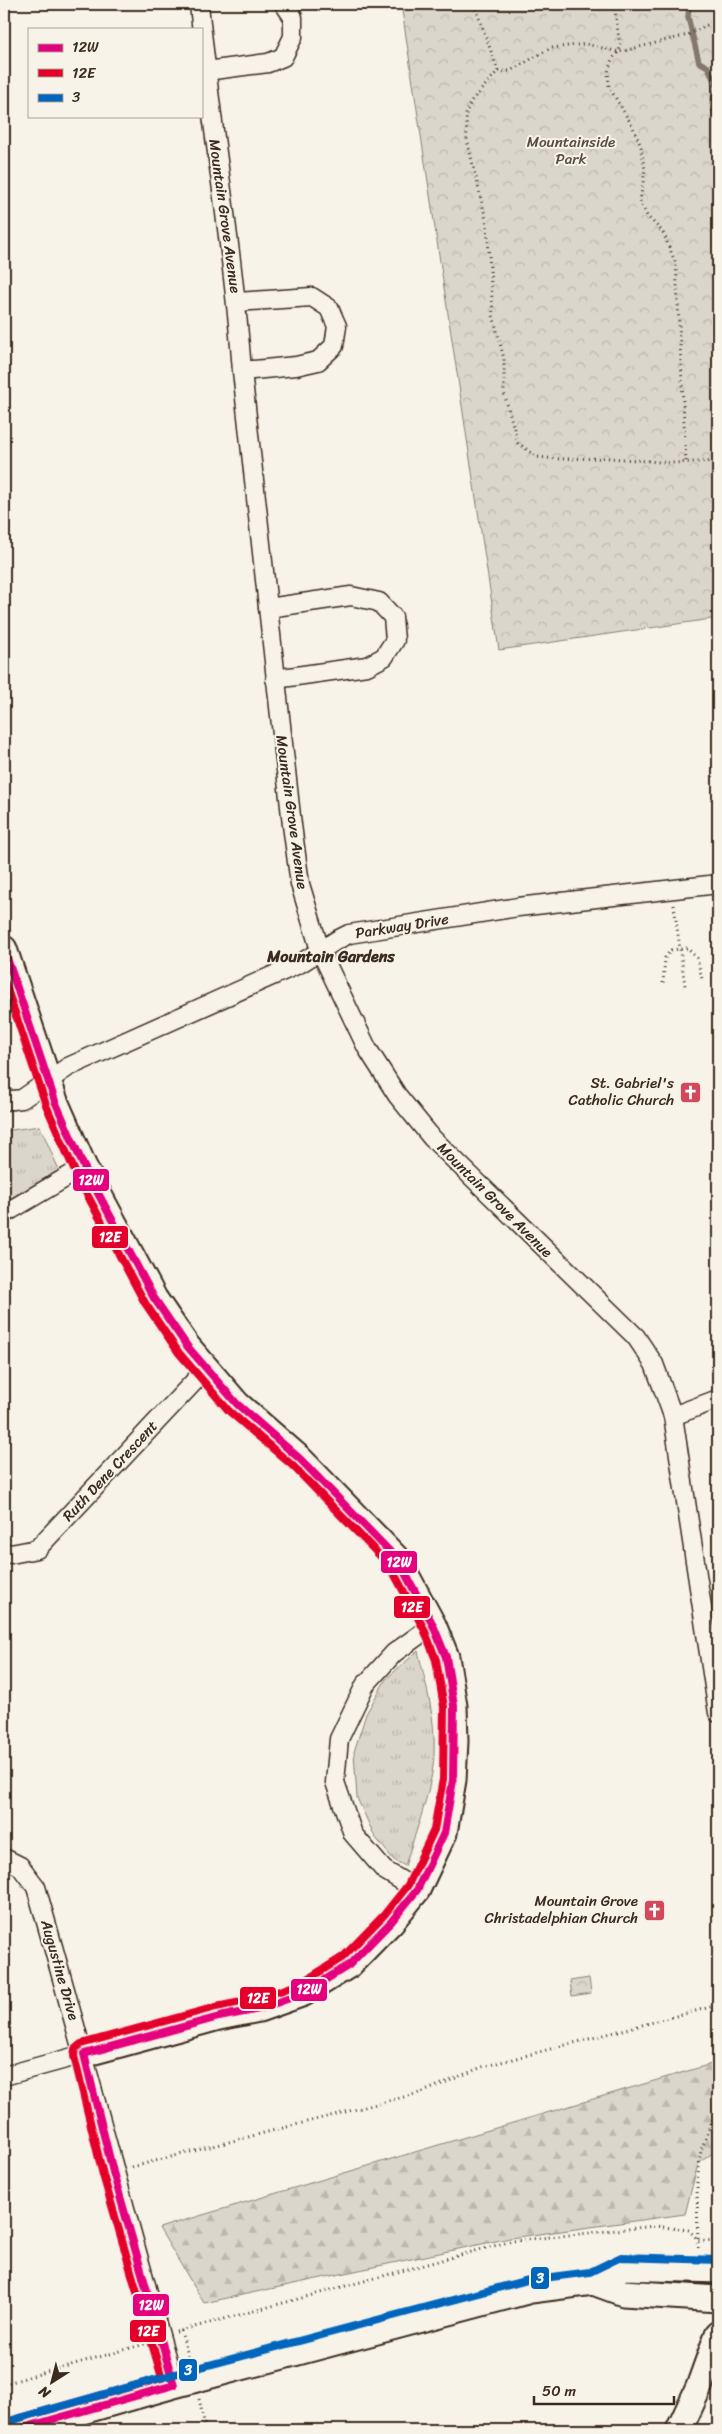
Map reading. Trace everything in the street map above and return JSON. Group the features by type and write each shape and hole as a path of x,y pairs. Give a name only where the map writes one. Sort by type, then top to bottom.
{"street":[{"name":"Mountain Grove Avenue","path":"199,4 202,28"},
{"path":"206,71 268,63 283,57 293,38 293,17 284,4"},
{"name":"Mountain Grove Avenue","path":"202,33 237,302 242,371 275,679 300,884 320,950 367,1048 397,1095 439,1145 636,1338 654,1364 672,1416 718,1713"},
{"name":"Mountain Grove Avenue","path":"237,302 312,297 329,308 337,326 334,346 318,361 296,366 242,371"},
{"path":"268,608 351,596 379,602 393,617 395,640 384,657 368,666 275,679"},
{"name":"Parkway Drive","path":"4,1101 22,1098 68,1067 301,963 349,934 518,907 718,884"},
{"path":"4,949 47,1081 84,1167 154,1298 206,1369 237,1404 300,1459 398,1560 433,1625 446,1657 454,1706 455,1740 453,1780 444,1833 417,1890 391,1922 349,1965 304,1993 259,2009 218,2017 4,2076"},
{"path":"4,1214 84,1167"},
{"name":"Ruth Dene Crescent","path":"4,1552 10,1554 37,1549 206,1369"},
{"path":"672,1416 718,1399"},
{"path":"417,1890 384,1870 353,1834 335,1782 339,1739 365,1685 394,1653 433,1625"},
{"name":"Augustine Drive","path":"4,1858 20,1866 36,1887 84,2054 113,2172 174,2385"},
{"path":"16,2430 174,2385 532,2290 592,2282 624,2266 709,2269"},
{"path":"592,2282 623,2293 718,2299"},
{"path":"679,2430 699,2387 718,2334"}],"path":[{"path":"474,4 498,72"},
{"path":"614,4 619,36 619,52"},
{"path":"686,462 676,264 663,232 646,216 640,201 645,170 642,147 633,127 609,87 608,72 612,59 619,52 636,46 688,35 718,19"},
{"path":"619,52 586,44 564,45 538,54 510,71 498,72 472,100 466,112 467,140 487,224 493,316 504,359 504,393 518,443 537,457 686,462 718,461"},
{"path":"672,889 685,986"},
{"path":"663,983 665,958 671,950 687,948 697,958 702,979"},
{"path":"113,2172 423,2092 482,2067 718,2005"},
{"path":"709,2269 698,2240 697,2183 701,2150 718,2106"},
{"path":"4,2384 143,2344 160,2336 512,2241 656,2226 689,2230 698,2240 718,2241"}],"green space":[{"name":"Mountainside Park","path":"401,4 718,4 718,618 499,650"},
{"path":"40,1126 59,1170 4,1202 4,1131"},
{"path":"418,1651 432,1715 434,1754 427,1795 405,1866 394,1860 375,1837 357,1798 354,1752 366,1714 386,1679"},
{"path":"589,1978 591,1993 572,1996 570,1981"},
{"path":"718,2062 718,2149 698,2164 685,2214 510,2238 204,2303 159,2228"}],"waterway":[{"path":"689,4 688,17 699,62 708,67 717,88 712,103 718,123"}],"transit line":[{"name":"12W","path":"4,949 55,1101 84,1167 154,1298 187,1346 237,1404 300,1459 398,1560 433,1625 446,1657 454,1706 453,1780 444,1833 417,1890 391,1922 349,1965 304,1993 259,2009 219,2017 84,2054 113,2172 174,2385 16,2430"},
{"name":"12E","path":"4,980 46,1105 75,1172 145,1303 179,1353 229,1411 293,1466 390,1566 424,1629 436,1660 444,1707 443,1779 434,1830 408,1885 384,1915 343,1957 300,1984 256,1999 216,2007 81,2044 75,2049 74,2056 103,2175 162,2378 13,2420"},
{"name":"3","path":"13,2420 171,2375 528,2280 590,2272 621,2257 718,2260"}],"place":[{"name":"St. Gabriel's Catholic Church","path":"690,1092"},
{"name":"Mountain Grove Christadelphian Church","path":"654,1910"}],"district":[{"name":"Mountain Gardens","path":"331,956"}]}
